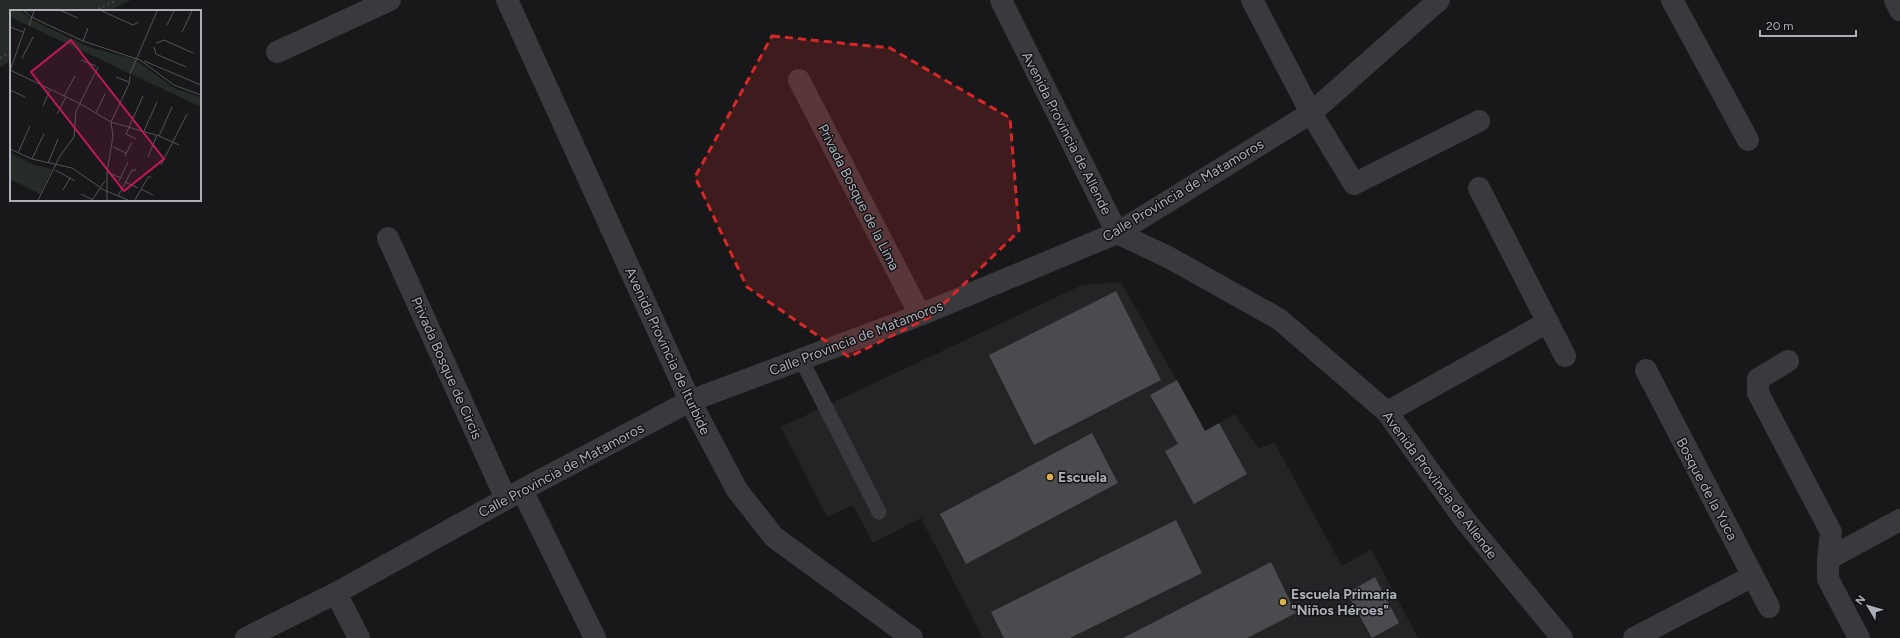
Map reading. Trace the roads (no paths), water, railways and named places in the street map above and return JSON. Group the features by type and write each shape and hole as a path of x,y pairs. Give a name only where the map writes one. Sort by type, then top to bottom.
{"street":[{"path":"277,52 390,0"},
{"name":"Avenida Provincia de Iturbide","path":"507,0 690,401 737,490 774,537 912,638"},
{"name":"Avenida Provincia de Allende","path":"1001,0 1117,233 1168,257 1279,318 1386,412 1464,519 1562,638"},
{"path":"1252,0 1311,113 1354,184 1479,121"},
{"name":"Calle Provincia de Matamoros","path":"246,638 336,593 514,494 690,401 920,315 1117,233 1311,113 1439,0"},
{"path":"1672,0 1748,140"},
{"path":"1895,0 1900,10"},
{"name":"Privada Bosque de la Lima","path":"799,80 920,315"},
{"path":"1479,188 1565,356"},
{"name":"Privada Bosque de Circis","path":"388,238 514,494 595,638"},
{"path":"1386,412 1548,322"},
{"path":"1788,361 1758,379 1758,393 1831,532 1828,558 1828,579 1859,638"},
{"name":"Bosque de la Yuca","path":"1646,370 1769,607"},
{"path":"1828,558 1900,520"},
{"path":"1634,638 1753,576"},
{"path":"336,593 359,638"}],"lane":[{"path":"802,359 879,512"}],"place":[{"name":"Escuela","path":"1050,477"},
{"name":"Escuela Primaria \"Niños Héroes\"","path":"1283,602"}]}
